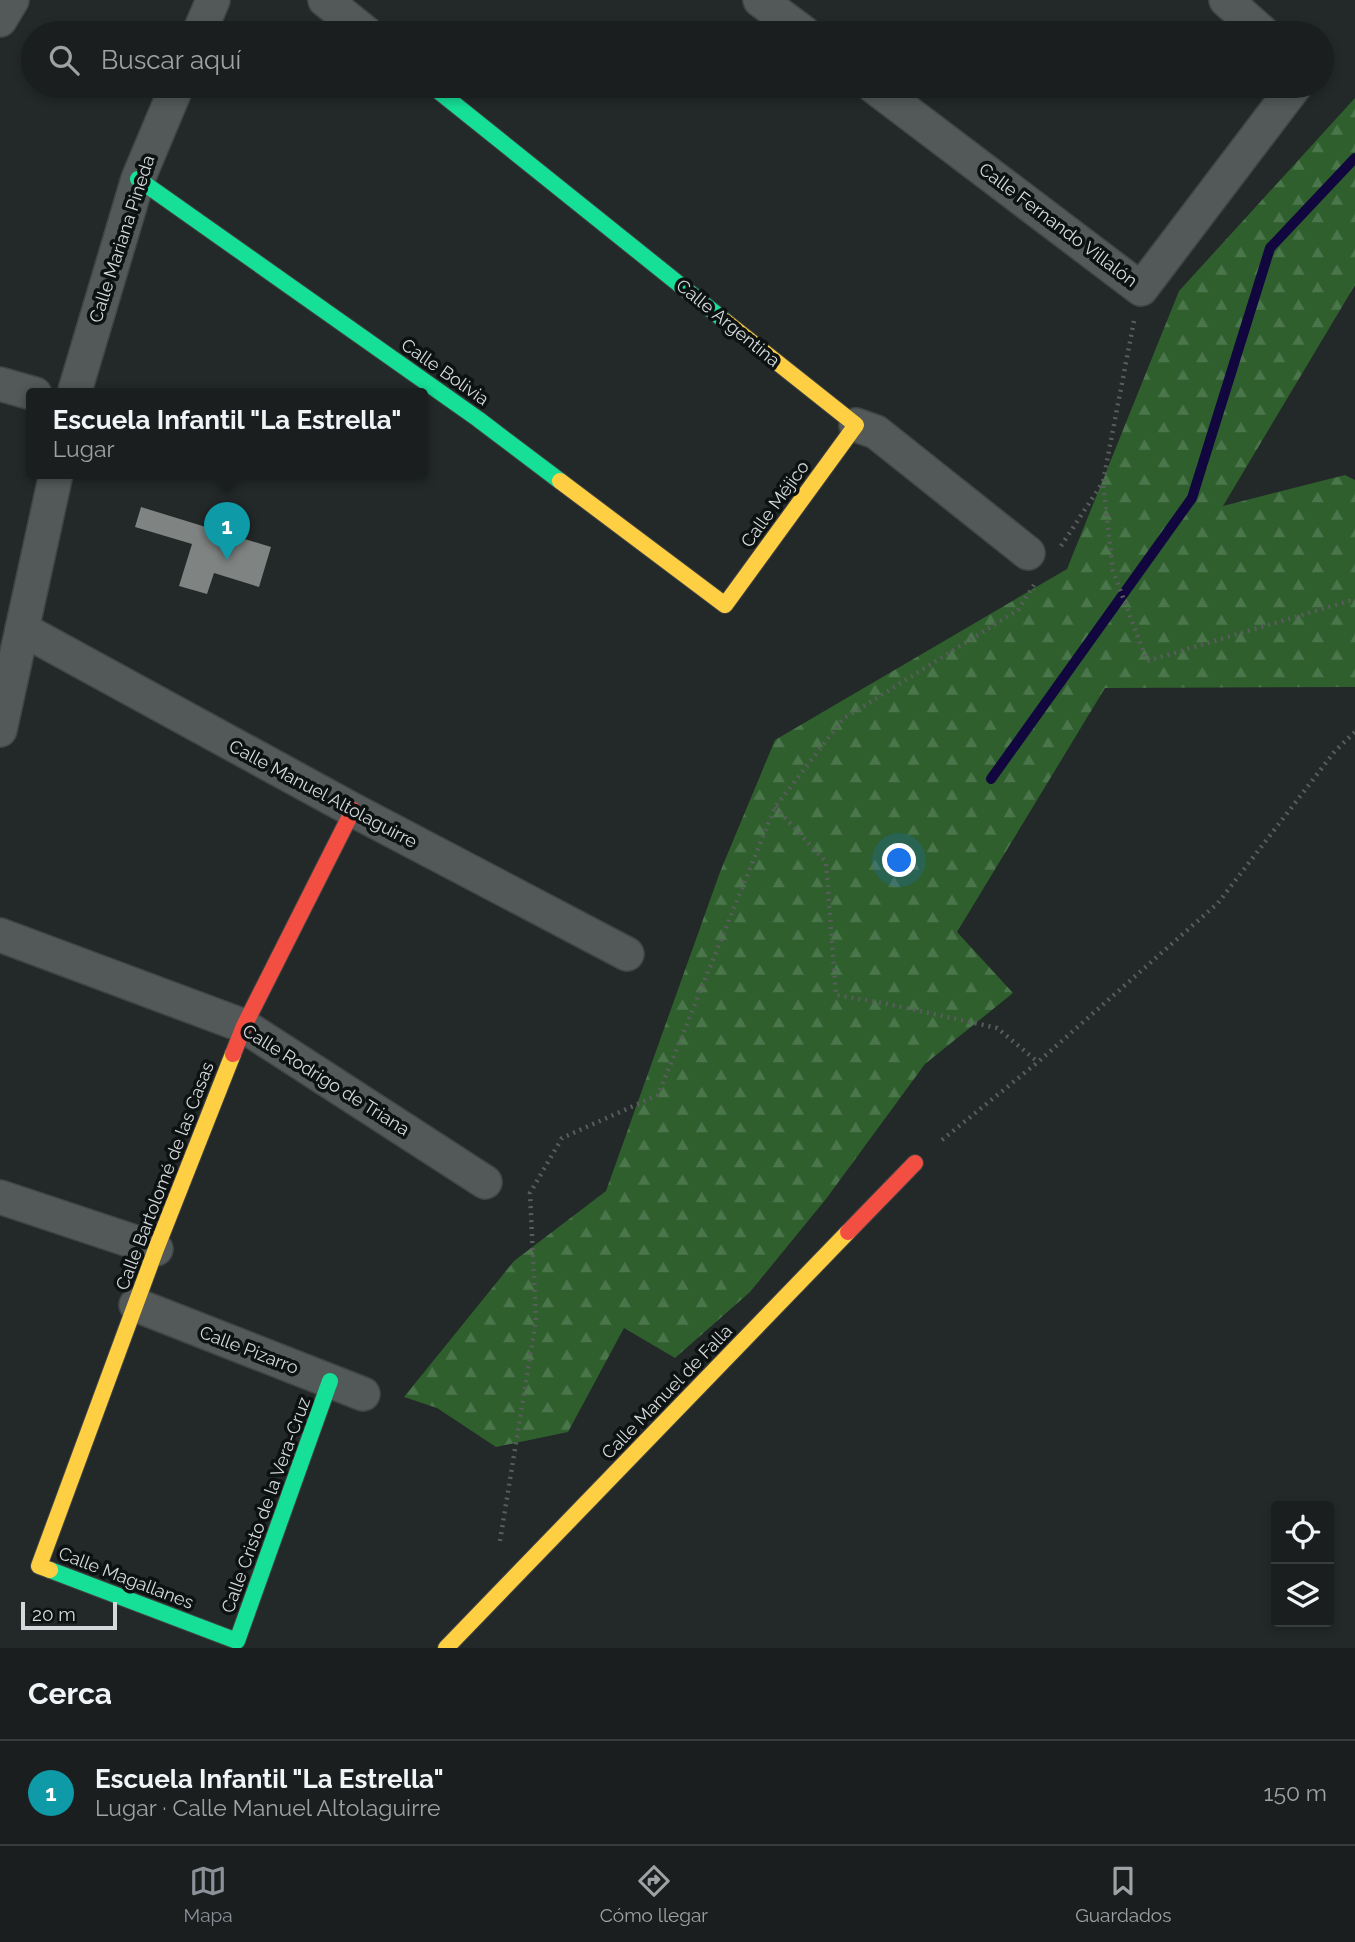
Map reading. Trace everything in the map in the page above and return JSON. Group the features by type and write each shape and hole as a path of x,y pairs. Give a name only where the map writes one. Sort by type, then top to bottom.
{"street":[{"path":"0,20 12,0"},
{"path":"204,21 213,0"},
{"path":"324,0 351,21"},
{"path":"760,0 788,21"},
{"path":"1226,0 1250,21"},
{"name":"Calle Mariana Pineda","path":"76,388 138,178 172,98"},
{"name":"Calle Argentina","path":"447,98 856,425 876,432 1042,560"},
{"name":"Calle Fernando Villalón","path":"889,98 1141,289 1286,98"},
{"name":"Calle Bolivia","path":"138,178 478,419 725,605"},
{"path":"0,384 26,391"},
{"name":"Calle Méjico","path":"725,605 856,425"},
{"path":"0,730 54,479"},
{"name":"Calle Manuel Altolaguirre","path":"22,629 353,810 626,954"},
{"name":"Calle Bartolomé de las Casas","path":"39,1566 156,1249 244,1026 353,810"},
{"name":"Calle Rodrigo de Triana","path":"0,935 244,1026 485,1182"},
{"name":"Calle Manuel de Falla","path":"446,1648 915,1163"},
{"path":"0,1197 156,1249"},
{"name":"Calle Pizarro","path":"136,1306 363,1394"},
{"name":"Calle Cristo de la Vera-Cruz","path":"237,1641 330,1381"},
{"name":"Calle Magallanes","path":"39,1566 237,1641"}],"path":[{"path":"1141,289 1103,482 1113,572 1147,661 1349,601 1355,602"},
{"path":"498,1550 536,1320 530,1193 562,1138 658,1096 775,807 843,719 1018,610 1042,560 1103,482"},
{"path":"915,1163 1038,1062 1219,903 1335,751 1355,732"},
{"path":"775,807 826,862 836,995 997,1028 1038,1062"}],"green space":[{"path":"1355,98 1355,285 1223,506 1345,475 1355,480 1355,687 1105,688 957,932 1013,993 925,1064 826,1199 750,1292 675,1358 624,1328 568,1432 496,1447 437,1408 404,1397 514,1261 606,1191 720,872 775,740 1067,569 1179,291"}],"building":[{"path":"141,507 271,547 259,587 214,573 207,594 179,586 192,544 135,527"}],"waterway":[{"path":"991,779 1192,498 1270,248 1355,158"}],"traffic: fast":[{"path":"447,98 725,321"},
{"path":"138,179 478,419 560,481"},
{"path":"50,1570 237,1641 330,1381"}],"traffic: slow":[{"path":"560,481 725,605 856,425 725,321"},
{"path":"50,1570 39,1566 156,1249 233,1054"},
{"path":"446,1648 848,1232"}],"traffic: jam":[{"path":"233,1054 244,1026 353,810"},
{"path":"848,1232 915,1163"}],"place":[{"name":"Escuela Infantil \"La Estrella\"","path":"227,560"}]}
